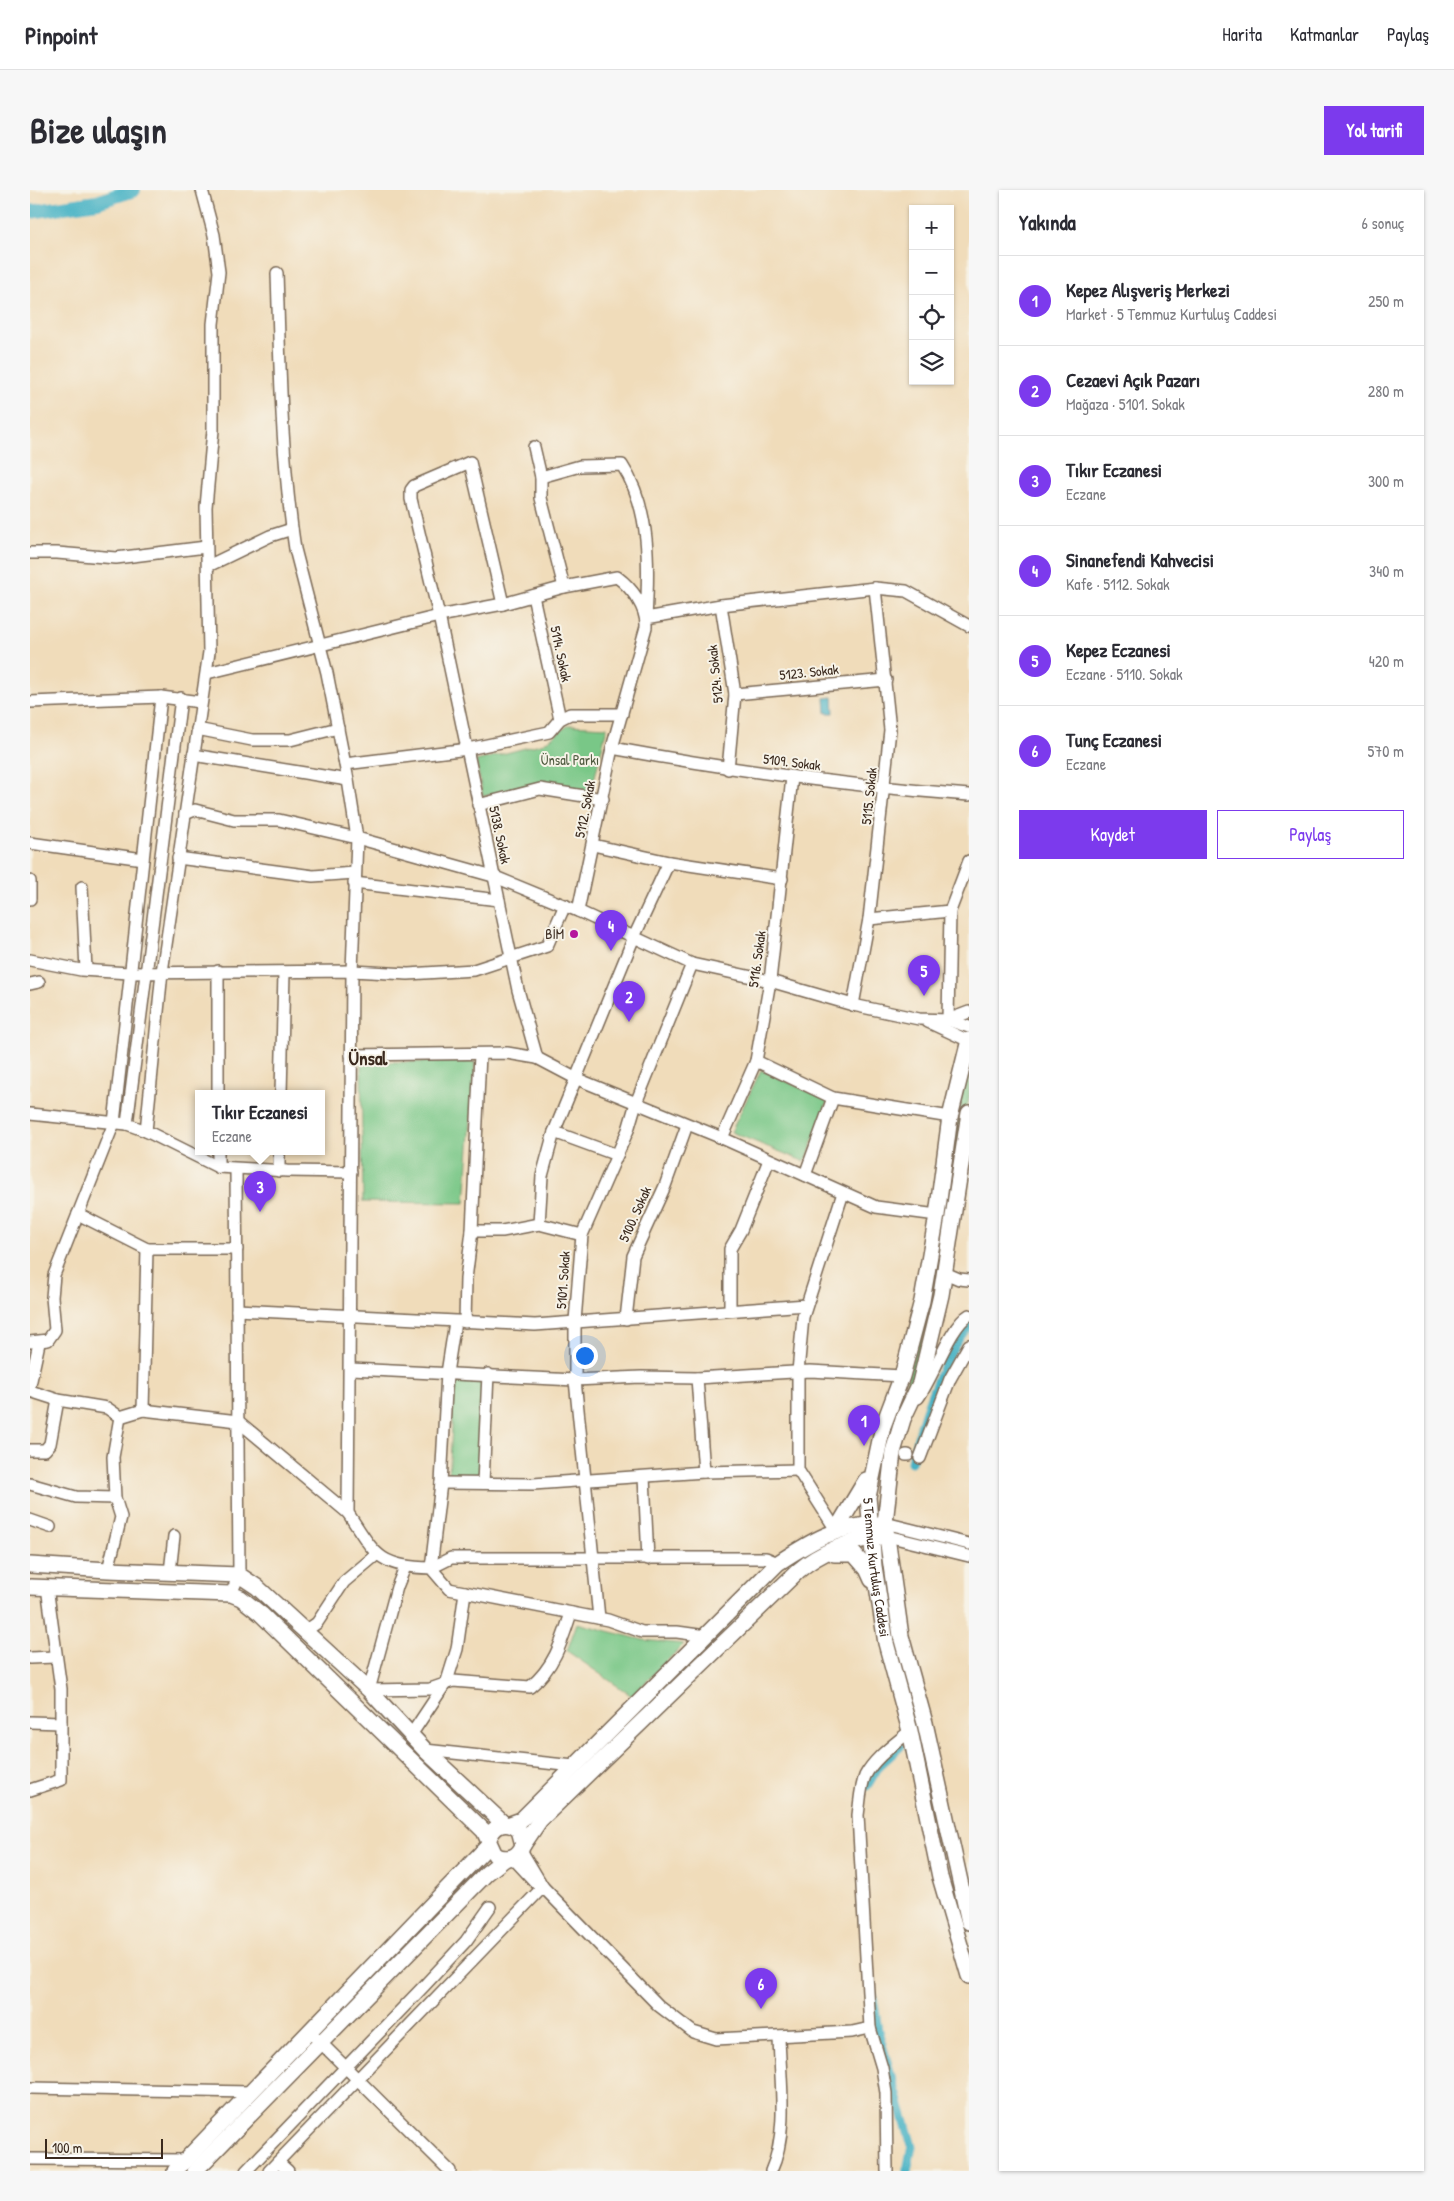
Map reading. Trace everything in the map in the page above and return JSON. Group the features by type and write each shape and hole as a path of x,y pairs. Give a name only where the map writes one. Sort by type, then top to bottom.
{"main road":[{"name":"5 Temmuz Kurtuluş Caddesi","path":"969,1041 950,1116 937,1215 922,1301 902,1376 883,1426 874,1460 868,1497 877,1592 886,1643 910,1731 940,1877 969,1976"},
{"name":"5 Temmuz Kurtuluş Caddesi","path":"969,1113 945,1273 920,1383 903,1419 893,1452 886,1529 901,1636 925,1723 969,1922"},
{"path":"836,1530 857,1498 874,1460"},
{"path":"191,2165 251,2092 489,1842 495,1828 521,1820 778,1563 805,1545 836,1530 870,1531 886,1529"},
{"path":"175,2171 191,2165 321,2043 487,1873 516,1853 540,1820 798,1571 822,1554 870,1531"},
{"path":"822,1554 854,1554 867,1569 877,1592"},
{"path":"30,1565 240,1575 257,1587 369,1690 425,1750 507,1824 519,1830 516,1853"},
{"path":"30,1588 231,1594 241,1598 261,1614 489,1842 495,1854 516,1853"}],"street":[{"path":"146,1131 162,972 200,702 207,673 209,652 206,507 213,430 213,324 219,272 214,235 202,190"},
{"path":"277,273 283,447 292,529 295,549 338,728 357,838 352,971 349,1317 351,1369 348,1513"},
{"path":"534,447 541,477 541,498 564,587"},
{"name":"5138. Sokak","path":"503,604 470,462 414,486 411,490 411,499 439,616 493,876 513,958 518,990 537,1058"},
{"name":"5112. Sokak","path":"541,477 580,466 622,465 632,480 640,501 647,546 646,622 612,748 603,799 578,911"},
{"path":"208,566 270,536 292,529"},
{"path":"30,553 57,553 116,558 206,547"},
{"path":"207,673 319,644 439,616 503,604 564,587 618,577 630,587 646,622 721,605 875,588 906,591 969,626"},
{"name":"5115. Sokak","path":"853,1005 869,919 890,730 875,588"},
{"name":"5114. Sokak","path":"533,596 560,719"},
{"name":"5124. Sokak","path":"721,605 735,694 728,769"},
{"name":"5123. Sokak","path":"735,694 886,680"},
{"path":"30,702 161,697 200,702"},
{"path":"30,1385 35,1342 48,1340 55,1330 52,1297 54,1275 114,1123 161,697"},
{"path":"127,1124 180,698"},
{"path":"345,764 468,750 549,732 560,719 570,714 622,714"},
{"path":"197,729 252,740 290,740 338,728"},
{"name":"5109. Sokak","path":"612,748 728,769 885,788 969,795"},
{"path":"193,755 348,780"},
{"name":"5116. Sokak","path":"722,1138 756,1061 770,981 792,776"},
{"path":"478,805 540,789 603,799"},
{"path":"185,814 195,810 234,820 279,820 357,838 493,876 565,905 692,964 770,981 853,1005 919,1019 969,1041"},
{"path":"30,843 143,859"},
{"path":"593,845 669,862 782,879"},
{"path":"178,858 312,876 354,878 499,900"},
{"path":"948,1018 950,911 969,861"},
{"path":"539,1224 542,1176 554,1132 634,937 669,862"},
{"path":"30,881 30,899"},
{"path":"82,888 86,970"},
{"path":"30,960 86,970 130,973 352,971 408,974 474,970 547,946 565,905"},
{"path":"869,919 950,911"},
{"name":"5101. Sokak","path":"599,1618 575,1380 575,1322 582,1235 628,1130 636,1103 692,964"},
{"path":"218,971 218,1090"},
{"path":"281,1090 284,973"},
{"path":"919,1019 948,1018 969,1012"},
{"path":"948,1018 969,1026"},
{"path":"352,1055 507,1053 537,1058 575,1078 687,1126 722,1138 876,1207 937,1215"},
{"path":"480,1054 472,1231 460,1322 448,1372 441,1483 431,1568 449,1589 599,1618 642,1632 677,1632 706,1636"},
{"path":"756,1061 833,1098 950,1116"},
{"path":"805,1175 833,1098"},
{"path":"30,1114 127,1124 146,1131 218,1168 351,1172"},
{"name":"5100. Sokak","path":"626,1319 633,1256 664,1186 687,1126"},
{"path":"554,1132 617,1155"},
{"path":"218,1155 218,1168"},
{"path":"279,1155 279,1171"},
{"path":"730,1309 730,1248 741,1230 769,1160"},
{"path":"231,1594 240,1575 236,1168"},
{"path":"836,1530 798,1470 798,1372 803,1317 806,1305 843,1193"},
{"path":"78,1214 147,1249 236,1249"},
{"path":"472,1231 502,1231 539,1224 582,1235"},
{"path":"143,1410 147,1249"},
{"path":"945,1273 959,1279 969,1280"},
{"path":"237,1310 349,1317 535,1324 806,1305"},
{"path":"903,1419 928,1385 956,1330 969,1315"},
{"path":"920,1458 950,1379 969,1345"},
{"path":"351,1369 448,1372 575,1380 641,1377 697,1378 798,1372 902,1376"},
{"path":"482,1483 488,1374"},
{"path":"697,1378 704,1472"},
{"path":"30,1391 58,1400 107,1408 120,1417"},
{"path":"30,1450 45,1450 50,1444 58,1400"},
{"path":"120,1417 143,1410 238,1421 348,1513 376,1555 405,1568 431,1568 451,1558 766,1558 778,1563"},
{"path":"108,1570 120,1517 115,1498 113,1457 120,1417"},
{"path":"441,1483 532,1484 704,1472 798,1470"},
{"path":"644,1477 648,1559"},
{"path":"30,1484 76,1497 115,1498"},
{"path":"30,1520 50,1527"},
{"path":"886,1529 969,1544"},
{"path":"886,1529 969,1556"},
{"path":"170,1572 174,1536"},
{"path":"304,1632 317,1623 344,1582 376,1555"},
{"path":"405,1568 397,1587 369,1690 430,1689 453,1681 530,1687 541,1678 560,1649 571,1613"},
{"path":"30,1790 61,1780 61,1689 46,1587"},
{"path":"411,1735 447,1681 457,1649 466,1592"},
{"path":"30,1658 55,1658"},
{"path":"30,1722 61,1723"},
{"path":"887,2171 886,2093 882,2068 870,2028 858,1815 860,1793 866,1775 888,1749 910,1731"},
{"path":"425,1750 574,1766"},
{"path":"516,1853 535,1883 543,1887 659,2006 693,2032 716,2039 852,2032 870,2028"},
{"path":"269,2171 543,1887"},
{"path":"246,2171 347,2068 466,1941 490,1907"},
{"path":"309,2031 450,2171"},
{"path":"771,2171 777,2158 782,2111 779,2037"},
{"path":"30,2088 251,2092"},
{"path":"30,2159 191,2165"},
{"path":"278,2162 288,2171"}],"green space":[{"name":"Ünsal Parkı","path":"569,725 607,727 591,793 547,784 483,796 476,761 544,743"},
{"path":"967,1059 969,1060 969,1096 936,1286 880,1506 878,1499 882,1472 912,1361 939,1232"},
{"path":"361,1062 475,1062 465,1203 363,1202"},
{"path":"761,1070 828,1100 807,1158 803,1161 731,1132"},
{"path":"455,1379 486,1381 480,1478 449,1476"},
{"path":"577,1623 643,1640 684,1644 632,1696 567,1651"}],"water":[{"path":"833,697 834,713 826,713 825,698"}],"waterway":[{"path":"30,212 97,202 134,190"},
{"path":"911,1462 933,1390 949,1355 969,1325"},
{"path":"867,1786 879,1766 900,1747"},
{"path":"873,1996 878,2031 912,2146 907,2171"}],"place":[{"name":"BİM","path":"574,934"},
{"name":"Sinanefendi Kahvecisi","path":"611,951"},
{"name":"Kepez Eczanesi","path":"924,996"},
{"name":"Cezaevi Açık Pazarı","path":"629,1022"},
{"name":"Tıkır Eczanesi","path":"260,1212"},
{"name":"Kepez Alışveriş Merkezi","path":"864,1446"},
{"name":"Tunç Eczanesi","path":"761,2009"}],"district":[{"name":"Ünsal","path":"368,1058"}]}
